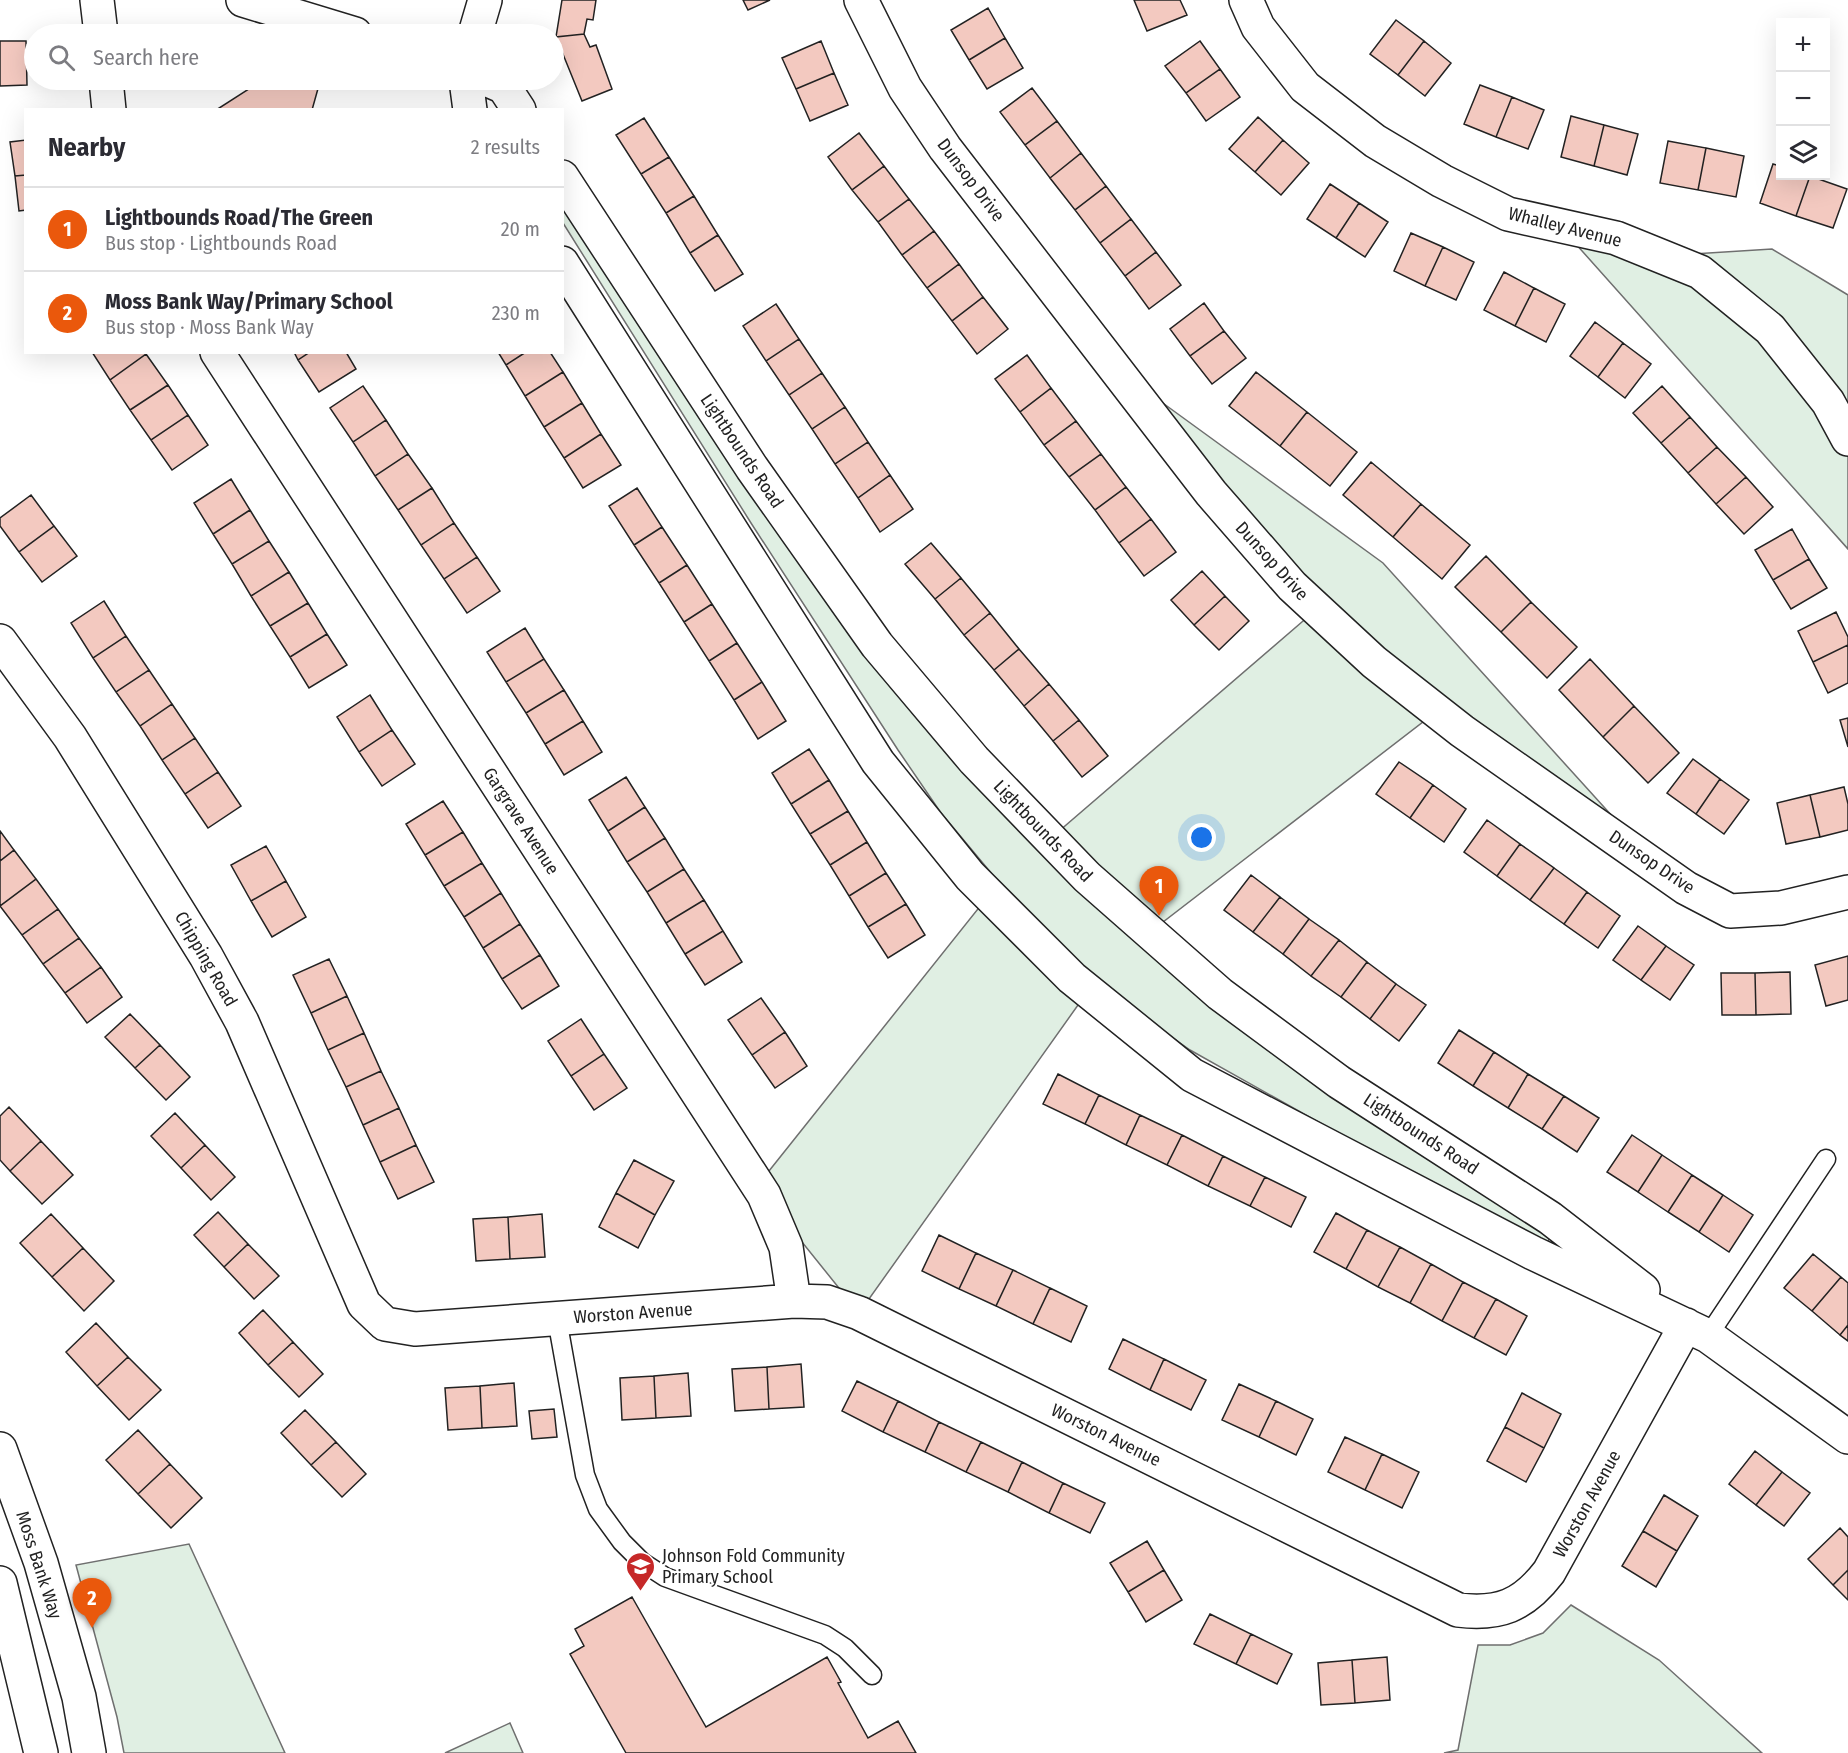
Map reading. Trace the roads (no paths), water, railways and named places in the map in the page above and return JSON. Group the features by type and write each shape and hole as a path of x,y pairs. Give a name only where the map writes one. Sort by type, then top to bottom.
{"main road":[{"path":"97,0 99,24"},
{"path":"243,0 322,24"},
{"path":"478,24 485,0"},
{"name":"Dunsop Drive","path":"861,0 904,88 945,148 1203,483 1292,586 1374,662 1462,731 1686,888 1730,911 1781,908 1848,892"},
{"name":"Whalley Avenue","path":"1246,0 1258,27 1305,87 1385,147 1442,181 1508,214 1616,238 1700,272 1770,329 1828,402 1848,439"},
{"path":"107,90 109,108"},
{"path":"467,90 470,108"},
{"path":"506,90 518,108"},
{"name":"Lightbounds Road","path":"564,180 752,468 877,645 974,760 1087,877 1220,994 1339,1082 1550,1218 1697,1331 1848,1437"},
{"name":"Lightbounds Road","path":"564,266 878,762 969,876 1072,978 1192,1075 1533,1253 1697,1331"},
{"name":"Gargrave Avenue","path":"218,354 764,1195 786,1247 794,1301"},
{"name":"Chipping Road","path":"0,641 69,737 212,965 242,1022 364,1304"},
{"name":"Worston Avenue","path":"364,1304 385,1324 415,1329 794,1301 827,1302 859,1313 1458,1610 1479,1612 1514,1605 1540,1585 1697,1331"},
{"name":"Moss Bank Way","path":"0,1449 41,1563 79,1697 89,1753"},
{"path":"0,1583 41,1753"}],"lane":[{"path":"1697,1331 1826,1159"},
{"path":"557,1319 585,1475 598,1509 622,1542 642,1562 665,1577 825,1635 845,1648 872,1675"}],"place":[{"name":"Lightbounds Road/The Green","path":"1159,916"},
{"name":"Johnson Fold Community Primary School","path":"641,1592"},
{"name":"Moss Bank Way/Primary School","path":"92,1628"}]}
